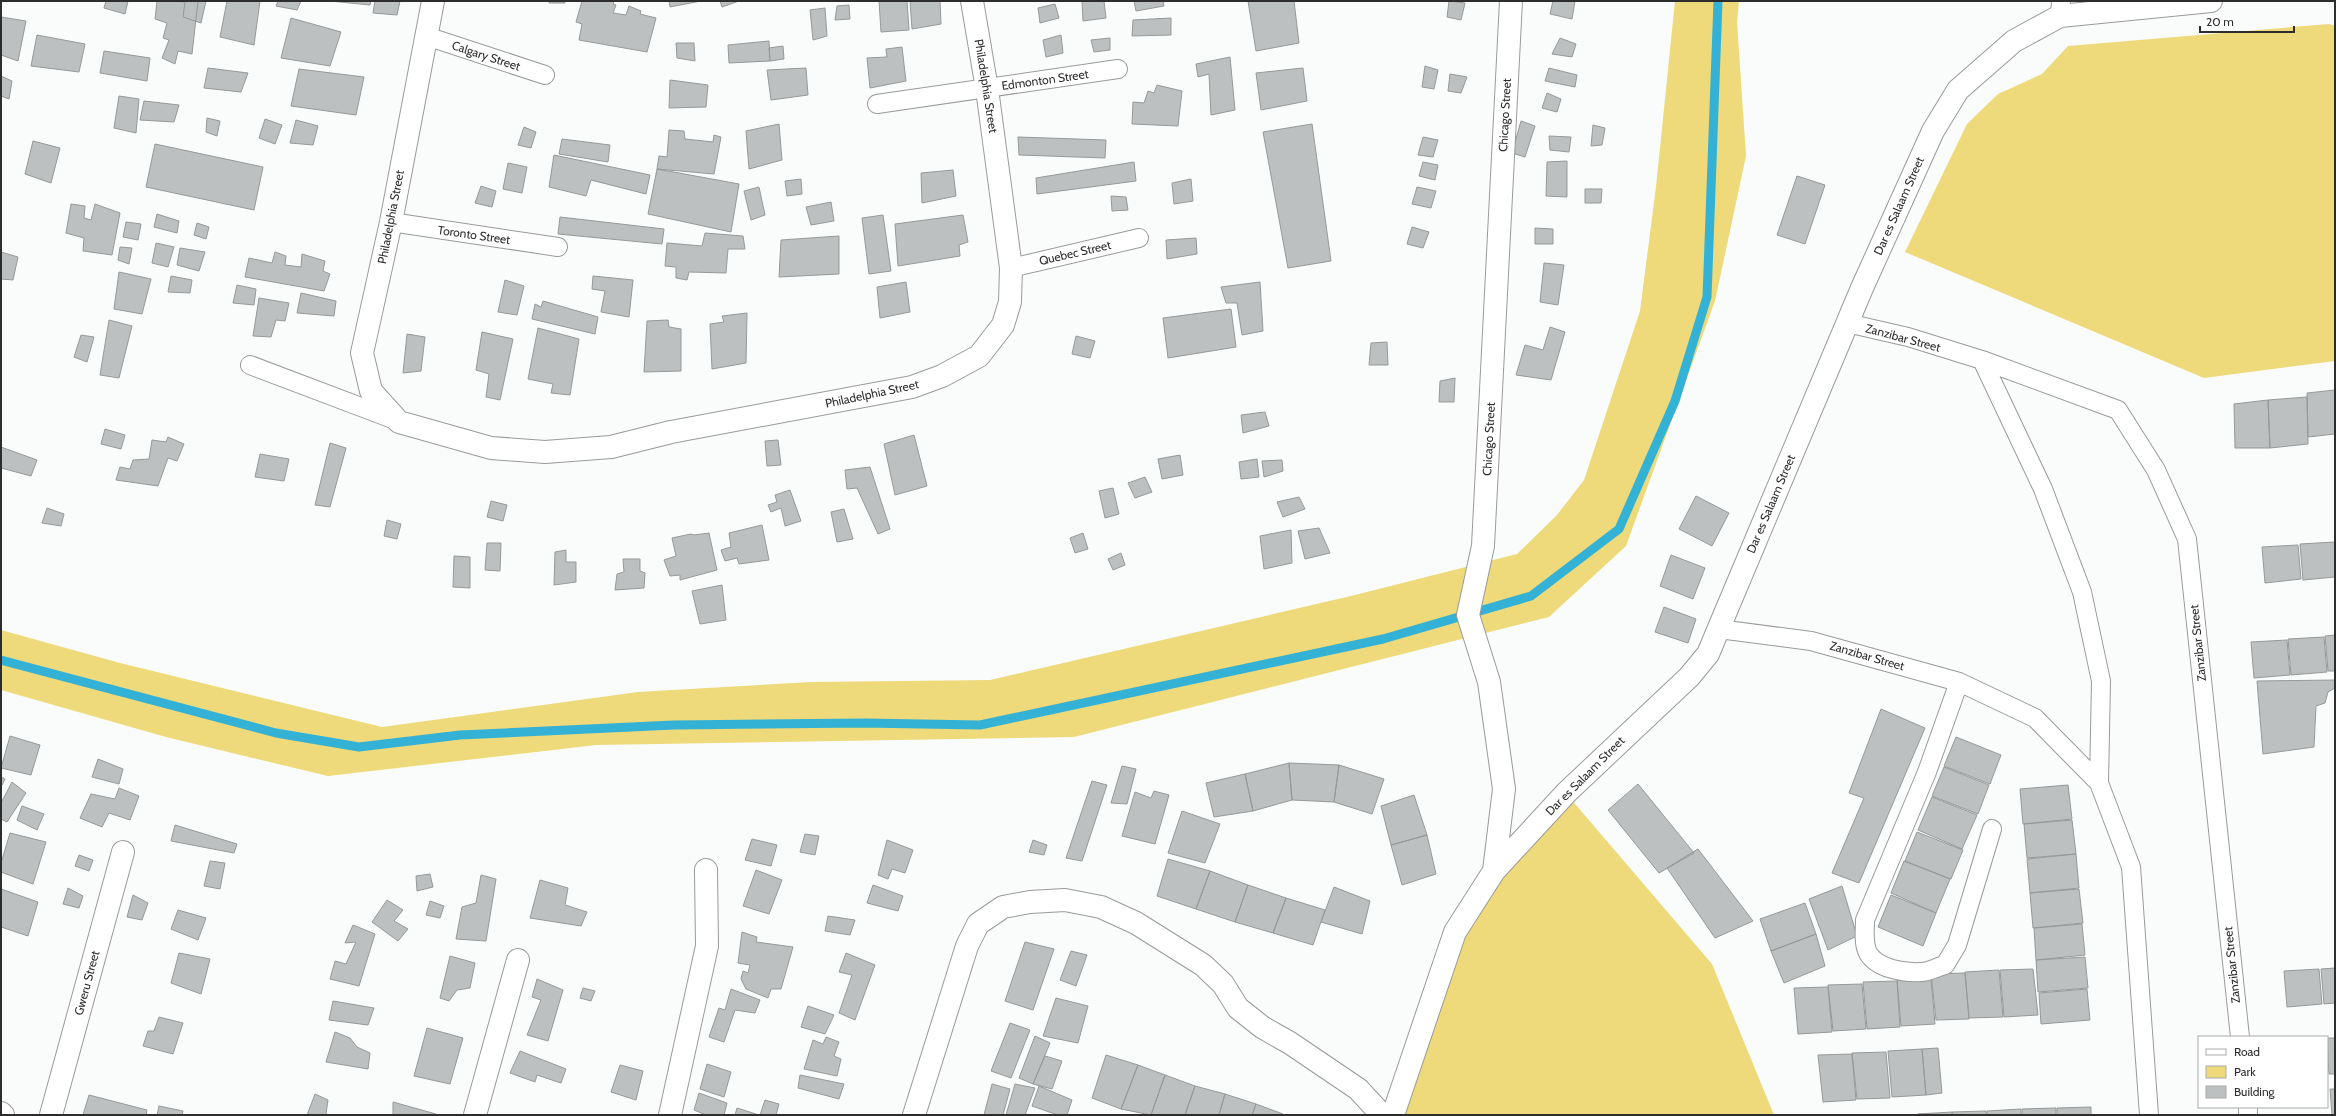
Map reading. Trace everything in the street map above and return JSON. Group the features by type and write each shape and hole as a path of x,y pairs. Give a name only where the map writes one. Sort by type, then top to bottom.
{"street":[{"name":"Philadelphia Street","path":"433,1 391,222 362,353 371,391 399,422 491,448 545,452 611,448 671,432 912,387 942,376 979,356 1003,325 1010,302 1011,268 987,89 972,1"},
{"name":"Chicago Street","path":"1494,870 1504,789 1488,682 1468,614 1483,546 1511,1"},
{"name":"Dar es Salaam Street","path":"1393,1115 1455,932 1494,870 1567,792 1689,677 1708,654 1847,323 1932,131 1958,90 2014,41 2060,8 2211,1"},
{"name":"Gweru Street","path":"51,1115 123,852"},
{"path":"670,1115 708,946 706,870"},
{"path":"914,1115 967,946 978,924 1003,907 1065,900 1101,907 1115,913 1136,923 1203,965 1223,984 1238,1008 1262,1027 1303,1052 1358,1089 1382,1115"},
{"path":"475,1115 518,960"}],"lane":[{"name":"Calgary Street","path":"426,36 545,75"},
{"name":"Edmonton Street","path":"877,104 1118,69"},
{"name":"Toronto Street","path":"391,222 558,247"},
{"name":"Quebec Street","path":"1011,268 1138,238"},
{"name":"Zanzibar Street","path":"1847,323 1908,337 1982,360 2118,410 2156,470 2186,539 2240,1036"},
{"name":"Zanzibar Street","path":"1982,360 2043,489 2082,592 2101,681 2099,783 2131,867 2149,1115"},
{"name":"Philadelphia Street","path":"250,365 399,422"},
{"name":"Zanzibar Street","path":"1719,629 1812,640 1959,682 2035,718 2099,783"},
{"path":"1959,682 1927,772 1865,920 1864,939 1868,954 1880,964 1898,971 1922,972 1945,965 1957,945 1992,829"}],"green space":[{"path":"1675,1 1739,1 1737,22 1746,156 1715,301 1626,546 1549,617 1074,737 596,745 328,776 166,737 1,690 1,630 120,663 382,727 638,692 811,682 990,680 1351,596 1517,554 1557,515 1584,480 1640,311 1656,187"},
{"path":"2329,24 2335,26 2335,361 2204,378 1905,252 1967,124 1998,94 2042,74 2068,46"},
{"path":"1570,798 1712,964 1774,1115 1401,1115 1443,982 1493,877"}],"building":[{"path":"106,1 128,1 125,14 104,8"},
{"path":"157,1 198,1 192,54 178,51 175,64 162,58 169,40 163,38 167,23 155,19"},
{"path":"168,1 206,1 201,23 183,17 185,2"},
{"path":"227,1 260,1 254,45 220,37"},
{"path":"278,1 301,1 297,10 276,6"},
{"path":"330,1 371,1 370,5"},
{"path":"375,1 400,1 397,15 373,13"},
{"path":"549,1 565,1 565,3 549,3"},
{"path":"582,1 614,1 613,4 616,5 613,13 626,15 629,6 641,11 640,14 656,18 647,52 579,40 582,24 576,22"},
{"path":"669,1 701,1 670,7"},
{"path":"720,1 739,1 722,7"},
{"path":"879,1 907,1 909,30 881,32"},
{"path":"910,1 940,1 941,24 912,29"},
{"path":"1082,1 1104,1 1106,18 1083,21"},
{"path":"1134,1 1163,1 1164,6 1136,11"},
{"path":"1248,1 1294,1 1299,43 1256,51"},
{"path":"1449,1 1465,3 1461,20 1447,17"},
{"path":"1553,1 1575,1 1572,19 1550,14"},
{"path":"1055,4 1059,18 1040,23 1038,8"},
{"path":"849,5 850,19 835,20 837,6"},
{"path":"825,8 827,36 813,40 810,10"},
{"path":"1,17 26,21 18,61 1,55"},
{"path":"291,18 341,32 330,66 281,58"},
{"path":"1171,18 1171,35 1132,36 1133,20"},
{"path":"37,35 85,44 79,72 31,66"},
{"path":"1061,35 1063,53 1046,57 1043,40"},
{"path":"1110,38 1110,50 1094,52 1091,40"},
{"path":"1560,38 1576,44 1572,57 1552,54"},
{"path":"769,41 770,61 729,63 728,45"},
{"path":"676,43 694,43 695,61 677,58"},
{"path":"783,46 784,59 770,61 769,48"},
{"path":"902,47 906,81 870,88 867,58 887,57 886,49"},
{"path":"104,51 150,58 147,81 100,73"},
{"path":"1230,57 1235,110 1211,115 1209,74 1198,77 1196,64"},
{"path":"1425,66 1438,70 1434,89 1422,87"},
{"path":"208,68 248,73 241,92 204,88"},
{"path":"806,68 808,95 771,100 767,70"},
{"path":"1303,68 1307,101 1261,110 1256,73"},
{"path":"1549,68 1577,75 1575,87 1545,81"},
{"path":"299,69 364,77 356,115 291,106"},
{"path":"1450,74 1467,77 1461,93 1448,91"},
{"path":"1,76 12,81 9,99 1,96"},
{"path":"670,80 708,85 706,107 669,108"},
{"path":"1157,85 1182,91 1178,126 1132,124 1133,102 1144,103 1148,91 1154,93"},
{"path":"1547,93 1561,99 1557,112 1542,108"},
{"path":"119,96 139,99 136,133 114,128"},
{"path":"144,101 179,105 174,122 140,120"},
{"path":"207,118 220,121 217,136 206,132"},
{"path":"265,119 282,125 275,144 259,138"},
{"path":"296,120 318,126 313,145 290,143"},
{"path":"1521,121 1535,126 1525,157 1512,153"},
{"path":"779,124 782,160 749,169 746,131"},
{"path":"1312,124 1331,261 1288,268 1263,132"},
{"path":"1593,125 1605,128 1602,145 1591,146"},
{"path":"524,127 536,132 531,148 518,145"},
{"path":"669,130 684,131 685,139 713,142 714,135 721,137 714,174 657,169 659,156 667,157"},
{"path":"1549,136 1571,137 1569,152 1550,150"},
{"path":"1018,137 1106,140 1105,158 1019,155"},
{"path":"1423,137 1438,140 1433,157 1418,155"},
{"path":"562,139 610,145 608,162 559,154"},
{"path":"33,141 60,148 51,183 25,174"},
{"path":"155,144 263,167 254,210 146,187"},
{"path":"554,155 650,175 646,194 591,180 586,196 549,187"},
{"path":"1567,161 1567,197 1546,196 1547,162"},
{"path":"1134,162 1136,181 1037,194 1036,178"},
{"path":"1423,162 1438,165 1435,180 1419,176"},
{"path":"508,163 527,167 522,193 503,189"},
{"path":"657,169 739,184 731,232 648,214"},
{"path":"953,170 956,196 922,203 921,173"},
{"path":"1797,176 1825,185 1805,244 1777,235"},
{"path":"801,179 802,194 787,196 785,181"},
{"path":"1191,179 1193,201 1174,204 1172,183"},
{"path":"481,186 496,191 492,207 475,203"},
{"path":"759,187 765,215 751,220 744,191"},
{"path":"1417,187 1436,191 1431,208 1412,204"},
{"path":"1585,189 1602,189 1601,203 1585,203"},
{"path":"1111,196 1126,197 1128,210 1112,211"},
{"path":"831,202 834,221 811,225 806,207"},
{"path":"71,204 85,206 84,218 91,220 95,204 120,213 112,255 83,251 84,238 66,233"},
{"path":"157,214 179,221 177,233 154,227"},
{"path":"883,215 891,271 869,274 862,218"},
{"path":"963,215 968,242 959,245 960,256 898,266 895,224"},
{"path":"560,217 664,229 662,244 558,234"},
{"path":"126,222 141,224 138,240 123,237"},
{"path":"197,223 209,227 206,239 194,235"},
{"path":"1412,227 1429,232 1423,248 1407,244"},
{"path":"1535,228 1553,229 1553,244 1535,244"},
{"path":"705,233 743,236 745,249 728,249 726,273 689,272 687,280 676,278 676,267 665,266 667,243 702,246"},
{"path":"839,236 839,274 779,277 781,240"},
{"path":"1196,238 1197,254 1167,259 1166,240"},
{"path":"156,243 174,247 168,267 152,263"},
{"path":"120,247 132,248 129,264 118,260"},
{"path":"180,248 205,252 199,271 177,265"},
{"path":"1,252 18,257 13,280 1,279"},
{"path":"275,252 286,256 285,265 301,267 302,254 325,261 323,271 330,274 324,291 245,277 249,258 272,263"},
{"path":"1544,263 1564,265 1558,305 1540,302"},
{"path":"119,272 151,279 142,314 114,309"},
{"path":"171,276 192,280 190,293 168,292"},
{"path":"593,276 633,280 629,317 601,312 605,291 592,289"},
{"path":"505,280 524,286 517,315 498,312"},
{"path":"906,282 910,312 880,318 877,287"},
{"path":"1260,282 1263,331 1242,335 1237,303 1226,303 1221,287"},
{"path":"237,285 256,289 254,305 233,303"},
{"path":"301,293 336,301 334,316 297,313"},
{"path":"259,298 289,303 285,321 276,320 271,337 253,336"},
{"path":"543,301 598,317 595,334 532,319 535,304 541,307"},
{"path":"1231,309 1236,347 1168,358 1163,318"},
{"path":"747,313 746,363 712,369 710,324 724,322 722,316"},
{"path":"109,320 132,326 119,378 100,375"},
{"path":"668,320 669,327 681,329 681,371 644,372 647,321"},
{"path":"1550,327 1565,332 1551,380 1516,375 1525,345 1543,350"},
{"path":"538,328 579,339 570,395 551,393 553,384 528,379"},
{"path":"482,332 513,339 500,400 486,397 489,374 476,370"},
{"path":"407,334 425,337 421,371 403,373"},
{"path":"81,335 94,337 87,362 74,357"},
{"path":"1076,336 1095,341 1090,358 1072,354"},
{"path":"1387,342 1388,365 1369,365 1371,343"},
{"path":"1455,378 1454,402 1439,402 1440,381"},
{"path":"2335,390 2335,434 2308,437 2307,393"},
{"path":"2307,397 2308,444 2270,448 2268,400"},
{"path":"2268,400 2270,448 2235,448 2234,404"},
{"path":"1265,412 1269,426 1243,433 1241,415"},
{"path":"105,429 125,435 121,449 101,444"},
{"path":"914,435 927,486 895,495 884,444"},
{"path":"168,437 184,444 177,461 168,458 158,486 116,480 120,467 130,469 133,460 149,459 152,440 166,442"},
{"path":"778,440 781,465 767,466 765,441"},
{"path":"330,443 346,448 330,507 315,505"},
{"path":"1,447 37,460 31,476 1,468"},
{"path":"260,454 289,459 284,481 255,477"},
{"path":"1180,455 1183,475 1162,479 1158,459"},
{"path":"1257,459 1259,477 1241,479 1239,462"},
{"path":"1282,460 1283,471 1264,477 1262,461"},
{"path":"870,467 890,529 878,534 857,488 847,489 845,470"},
{"path":"1145,477 1152,492 1135,498 1128,483"},
{"path":"1113,488 1119,514 1105,518 1099,491"},
{"path":"790,490 801,521 785,526 781,508 771,512 768,505 777,502 775,495"},
{"path":"1696,496 1729,513 1712,546 1679,529"},
{"path":"1299,497 1305,509 1283,517 1277,502"},
{"path":"491,501 507,505 503,521 487,517"},
{"path":"47,508 64,514 61,526 42,523"},
{"path":"844,509 853,539 837,542 831,512"},
{"path":"387,520 401,524 397,539 384,536"},
{"path":"762,525 769,560 739,564 737,558 725,561 721,550 731,547 729,533"},
{"path":"1319,528 1330,553 1305,559 1298,531"},
{"path":"1291,530 1292,563 1264,569 1260,536"},
{"path":"709,533 717,570 680,580 680,575 670,576 664,560 676,556 672,538 691,534"},
{"path":"1083,533 1088,549 1075,553 1070,538"},
{"path":"2335,542 2335,577 2303,580 2300,544"},
{"path":"487,543 501,543 500,571 485,570"},
{"path":"2298,545 2301,579 2265,583 2262,547"},
{"path":"566,550 566,562 576,562 576,582 554,585 555,552"},
{"path":"1121,553 1125,565 1113,570 1108,559"},
{"path":"1671,555 1705,568 1693,599 1660,586"},
{"path":"454,556 470,557 470,588 453,587"},
{"path":"623,559 640,559 640,571 645,573 644,588 615,590 617,574 624,572"},
{"path":"722,585 726,620 700,624 692,591"},
{"path":"1664,607 1696,619 1688,643 1655,632"},
{"path":"2335,635 2335,671 2328,671 2325,636"},
{"path":"2324,637 2327,672 2291,675 2288,639"},
{"path":"2287,640 2290,675 2254,678 2251,642"},
{"path":"2335,680 2335,688 2328,692 2325,703 2316,706 2314,747 2263,754 2257,681"},
{"path":"1881,709 1925,728 1859,883 1832,873 1864,798 1849,793"},
{"path":"10,736 40,745 31,775 1,768"},
{"path":"1956,737 2001,755 1990,784 1944,766"},
{"path":"98,759 123,769 119,784 92,777"},
{"path":"1289,763 1339,765 1334,802 1292,800"},
{"path":"1289,763 1292,800 1253,811 1245,774"},
{"path":"1339,765 1384,779 1372,814 1334,802"},
{"path":"1122,766 1136,769 1127,804 1111,803"},
{"path":"1944,767 1989,785 1978,814 1932,796"},
{"path":"1245,774 1253,811 1214,817 1206,783"},
{"path":"1,777 5,779 1,787"},
{"path":"1092,781 1107,785 1082,861 1066,858"},
{"path":"12,782 26,793 7,822 1,819 1,803"},
{"path":"1638,784 1694,853 1659,873 1608,810"},
{"path":"2068,785 2072,819 2023,824 2020,789"},
{"path":"119,788 139,796 130,820 109,813 102,827 80,818 91,794 115,799"},
{"path":"1154,791 1169,795 1155,844 1122,836 1135,792 1151,798"},
{"path":"1414,795 1427,835 1391,845 1381,806"},
{"path":"1932,797 1977,815 1962,849 1918,830"},
{"path":"22,806 44,814 37,830 17,820"},
{"path":"1182,811 1220,824 1205,863 1168,853"},
{"path":"2072,820 2076,854 2027,858 2024,824"},
{"path":"175,825 237,844 234,853 171,841"},
{"path":"1917,832 1963,850 1951,879 1905,861"},
{"path":"10,833 46,842 33,884 1,872 1,863"},
{"path":"805,834 819,836 815,855 800,852"},
{"path":"1427,835 1436,874 1402,885 1391,845"},
{"path":"752,839 777,845 771,866 745,860"},
{"path":"887,840 913,850 905,873 892,869 888,879 878,875"},
{"path":"1033,840 1047,845 1044,855 1029,852"},
{"path":"1698,849 1753,921 1715,938 1667,868"},
{"path":"2076,854 2079,888 2030,893 2027,859"},
{"path":"79,855 93,860 89,871 75,866"},
{"path":"1168,859 1210,871 1196,909 1157,896"},
{"path":"210,861 225,863 220,889 204,886"},
{"path":"1904,861 1950,879 1936,913 1891,893"},
{"path":"756,870 782,880 769,914 743,906"},
{"path":"1210,871 1248,885 1235,922 1196,909"},
{"path":"430,874 433,887 417,891 416,876"},
{"path":"481,875 496,879 486,941 456,939 462,907 476,903"},
{"path":"540,880 568,888 565,905 587,912 581,926 530,918"},
{"path":"873,885 903,896 898,911 867,903"},
{"path":"1248,885 1286,898 1273,933 1235,922"},
{"path":"1842,886 1857,936 1828,950 1809,899"},
{"path":"1334,887 1370,901 1362,934 1321,922"},
{"path":"68,888 83,896 79,908 63,904"},
{"path":"1,889 38,902 28,936 1,927"},
{"path":"2079,889 2083,923 2033,928 2030,893"},
{"path":"133,895 148,903 142,920 127,917"},
{"path":"1891,895 1936,913 1923,946 1878,927"},
{"path":"1286,898 1325,910 1313,945 1273,933"},
{"path":"387,900 403,910 394,921 408,929 398,941 372,922"},
{"path":"430,901 444,906 440,918 426,915"},
{"path":"1805,903 1816,934 1771,951 1760,919"},
{"path":"178,910 206,918 198,940 171,929"},
{"path":"828,916 855,920 850,935 825,931"},
{"path":"2082,924 2085,955 2036,960 2034,928"},
{"path":"353,925 375,934 359,986 330,979 335,961 346,964 356,942 345,943"},
{"path":"742,932 757,937 756,942 793,947 781,989 771,989 768,998 746,989 741,979 743,971 748,973 750,965 738,963"},
{"path":"1816,934 1825,966 1784,983 1771,951"},
{"path":"1025,942 1054,949 1033,1010 1005,1001"},
{"path":"1071,951 1087,955 1076,986 1060,980"},
{"path":"179,953 210,959 201,994 171,983"},
{"path":"846,953 875,965 855,1020 839,1013 852,975 839,972"},
{"path":"450,956 475,963 470,988 457,990 449,1001 440,998"},
{"path":"2085,957 2088,988 2038,992 2036,960"},
{"path":"2335,968 2335,1003 2324,1004 2321,969"},
{"path":"2033,969 2038,1015 2004,1017 2000,970"},
{"path":"2319,969 2322,1004 2287,1007 2284,971"},
{"path":"1999,970 2003,1017 1969,1018 1965,972"},
{"path":"1965,973 1969,1019 1936,1020 1931,974"},
{"path":"537,979 563,990 548,1041 527,1035 541,1000 532,997"},
{"path":"1931,979 1935,1024 1901,1026 1897,980"},
{"path":"1897,981 1900,1027 1867,1029 1863,982"},
{"path":"1862,984 1866,1029 1833,1031 1828,985"},
{"path":"1828,987 1832,1032 1798,1034 1794,988"},
{"path":"583,988 595,991 591,1001 580,998"},
{"path":"731,989 760,1000 755,1013 735,1010 724,1042 709,1037 719,1008 725,1010"},
{"path":"2087,989 2090,1020 2041,1024 2039,993"},
{"path":"1056,998 1088,1006 1078,1043 1043,1036"},
{"path":"333,1001 374,1008 368,1025 329,1020"},
{"path":"808,1006 834,1015 825,1034 801,1027"},
{"path":"159,1017 183,1023 173,1054 143,1046 148,1031 154,1031"},
{"path":"1010,1023 1030,1030 1011,1078 991,1071"},
{"path":"427,1028 463,1038 450,1084 414,1076"},
{"path":"335,1032 350,1038 357,1047 370,1053 368,1069 326,1062"},
{"path":"1035,1036 1050,1043 1033,1084 1019,1078"},
{"path":"826,1037 839,1042 834,1056 841,1059 837,1076 804,1069 813,1040 823,1044"},
{"path":"2328,1038 2335,1038 2335,1074 2329,1074"},
{"path":"1938,1048 1942,1093 1926,1095 1922,1049"},
{"path":"1922,1049 1926,1095 1892,1097 1888,1051"},
{"path":"520,1051 566,1069 561,1083 537,1075 535,1082 510,1073"},
{"path":"1886,1052 1890,1098 1857,1099 1852,1053"},
{"path":"1852,1054 1856,1100 1823,1102 1818,1055"},
{"path":"1106,1055 1138,1065 1121,1109 1092,1098"},
{"path":"1045,1056 1062,1061 1052,1089 1033,1084"},
{"path":"707,1064 731,1072 724,1097 700,1089"},
{"path":"620,1065 643,1071 636,1100 611,1092"},
{"path":"1138,1065 1165,1075 1151,1115 1121,1109"},
{"path":"800,1075 844,1084 839,1099 798,1088"},
{"path":"1165,1075 1195,1086 1185,1115 1151,1115"},
{"path":"992,1084 1010,1089 1003,1115 984,1115"},
{"path":"1015,1084 1035,1088 1025,1115 1006,1115"},
{"path":"1039,1086 1072,1100 1067,1115 1058,1115 1032,1106"},
{"path":"1195,1086 1225,1094 1219,1115 1185,1115"},
{"path":"2330,1089 2335,1089 2335,1115 2332,1115"},
{"path":"699,1093 727,1103 724,1115 706,1115 694,1110"},
{"path":"315,1094 328,1100 326,1114 329,1115 307,1115"},
{"path":"1225,1094 1256,1104 1252,1115 1219,1115"},
{"path":"89,1095 147,1110 146,1115 83,1115"},
{"path":"765,1100 779,1104 776,1115 760,1115"},
{"path":"393,1102 436,1114 436,1115 393,1115"},
{"path":"1256,1104 1283,1114 1252,1115"},
{"path":"159,1106 183,1111 182,1115 157,1115"},
{"path":"2091,1107 2091,1115 2057,1115 2057,1108"},
{"path":"737,1108 756,1114 735,1115"},
{"path":"2056,1108 2056,1115 2022,1115 2022,1109"},
{"path":"2021,1109 2021,1115 1987,1115 1987,1111"},
{"path":"1986,1111 1987,1115 1953,1115 1952,1112"},
{"path":"1952,1112 1952,1115 1918,1114"}],"waterway":[{"path":"1,660 276,733 359,747 460,735 674,725 864,723 980,725 1383,639 1531,596 1619,529 1675,401 1707,297 1718,1"}]}
